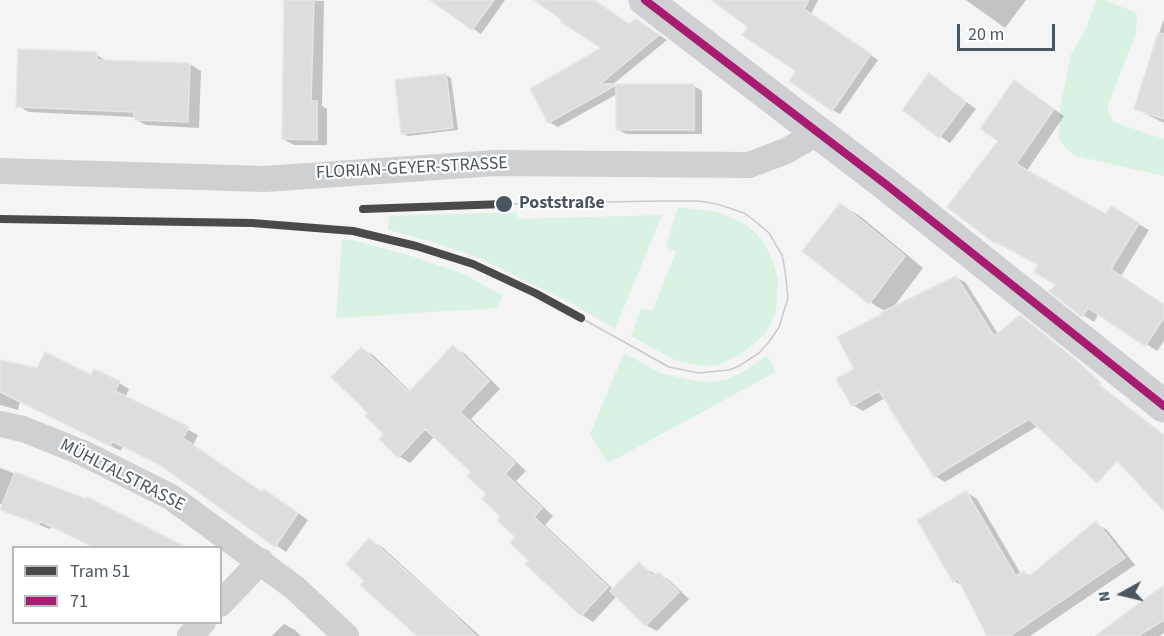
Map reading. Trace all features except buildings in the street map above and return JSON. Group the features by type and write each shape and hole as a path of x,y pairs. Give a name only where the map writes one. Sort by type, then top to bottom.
{"main road":[{"path":"645,0 897,193 1164,406"}],"street":[{"name":"FLORIAN-GEYER-STRASSE","path":"0,171 265,178 495,163 749,165 786,151 817,133"},
{"name":"MÜHLTALSTRASSE","path":"0,424 23,429 83,453 171,497 295,588 346,636"},
{"path":"222,602 261,561"},
{"path":"190,636 201,624"}],"green space":[{"path":"1096,0 1104,0 1137,13 1136,33 1107,108 1113,122 1164,139 1164,176 1076,156 1066,149 1059,138 1060,108 1071,54 1084,33"},
{"path":"678,207 717,212 743,223 754,231 765,245 778,279 776,311 763,336 740,355 717,365 703,366 674,360 631,336 641,308 652,311 676,252 666,247"},
{"path":"516,212 517,219 662,215 615,329 574,305 481,259 439,244 388,230 389,216"},
{"path":"342,239 411,256 464,274 502,295 498,308 336,318"},
{"path":"624,353 660,373 695,381 711,382 727,379 767,356 776,372 608,463 590,434"}],"tram line":[{"path":"504,204 658,201 699,201 717,204 744,213 755,221 769,233 782,255 788,298 779,327 759,353 729,370 698,373 669,367 581,318"},
{"name":"51","path":"363,209 504,204"},
{"name":"51","path":"0,219 252,223 353,231 416,246 473,264 581,318"}],"transit line":[{"name":"71","path":"645,0 888,186 1164,406"}],"place":[{"name":"Poststraße","path":"504,204"}]}
